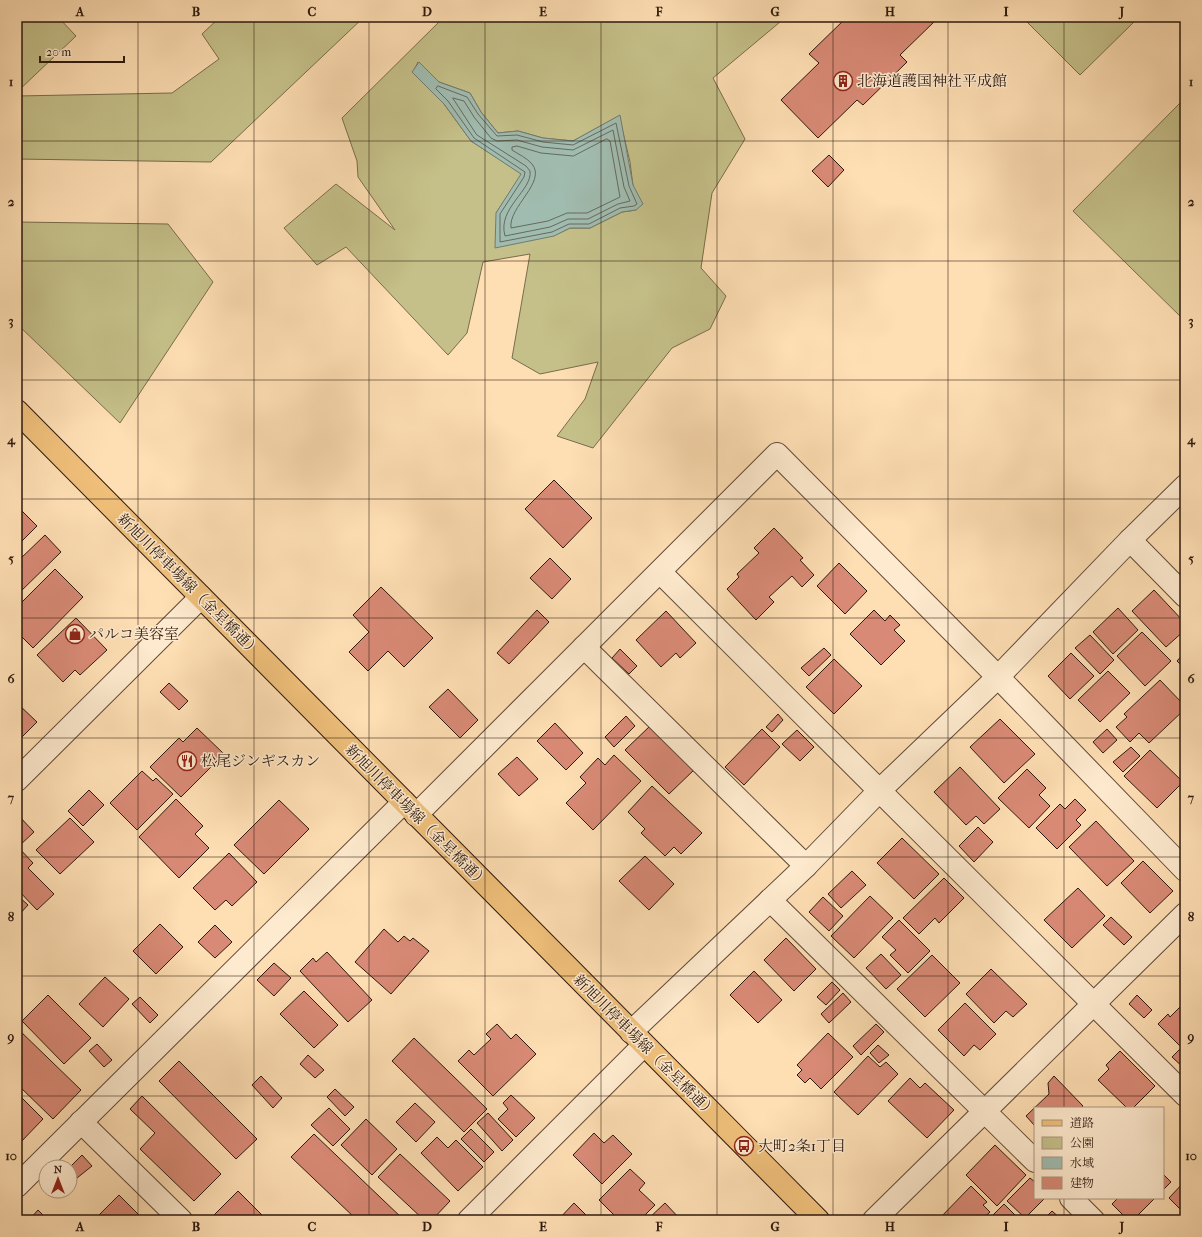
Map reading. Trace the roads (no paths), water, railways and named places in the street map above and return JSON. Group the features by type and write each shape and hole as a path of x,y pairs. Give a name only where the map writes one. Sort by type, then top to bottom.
{"main road":[{"name":"新旭川停車場線（金星橋通）","path":"17,411 818,1220"}],"street":[{"path":"17,1186 410,808 584,647 777,454 998,677 1185,870"},
{"path":"469,1220 770,900 806,866 880,790 998,677 1130,540 1185,486"},
{"path":"1130,540 1185,596"},
{"path":"660,572 1185,1095"},
{"path":"17,780 201,597"},
{"path":"584,647 806,866"},
{"path":"770,900 985,1110 1034,1160"},
{"path":"874,1220 1185,914"},
{"path":"82,1122 181,1220"},
{"path":"1072,1199 1093,1220"}],"water":[{"path":"419,62 439,82 470,93 481,112 498,133 518,131 543,138 573,141 620,115 633,185 643,204 636,210 622,212 590,228 570,228 554,236 495,248 496,213 521,174 471,141 444,104 412,72"}],"place":[{"name":"北海道護国神社平成館","path":"843,81"},
{"name":"パルコ美容室","path":"75,634"},
{"name":"松尾ジンギスカン","path":"187,761"},
{"name":"大町2条1丁目","path":"744,1146"}]}
